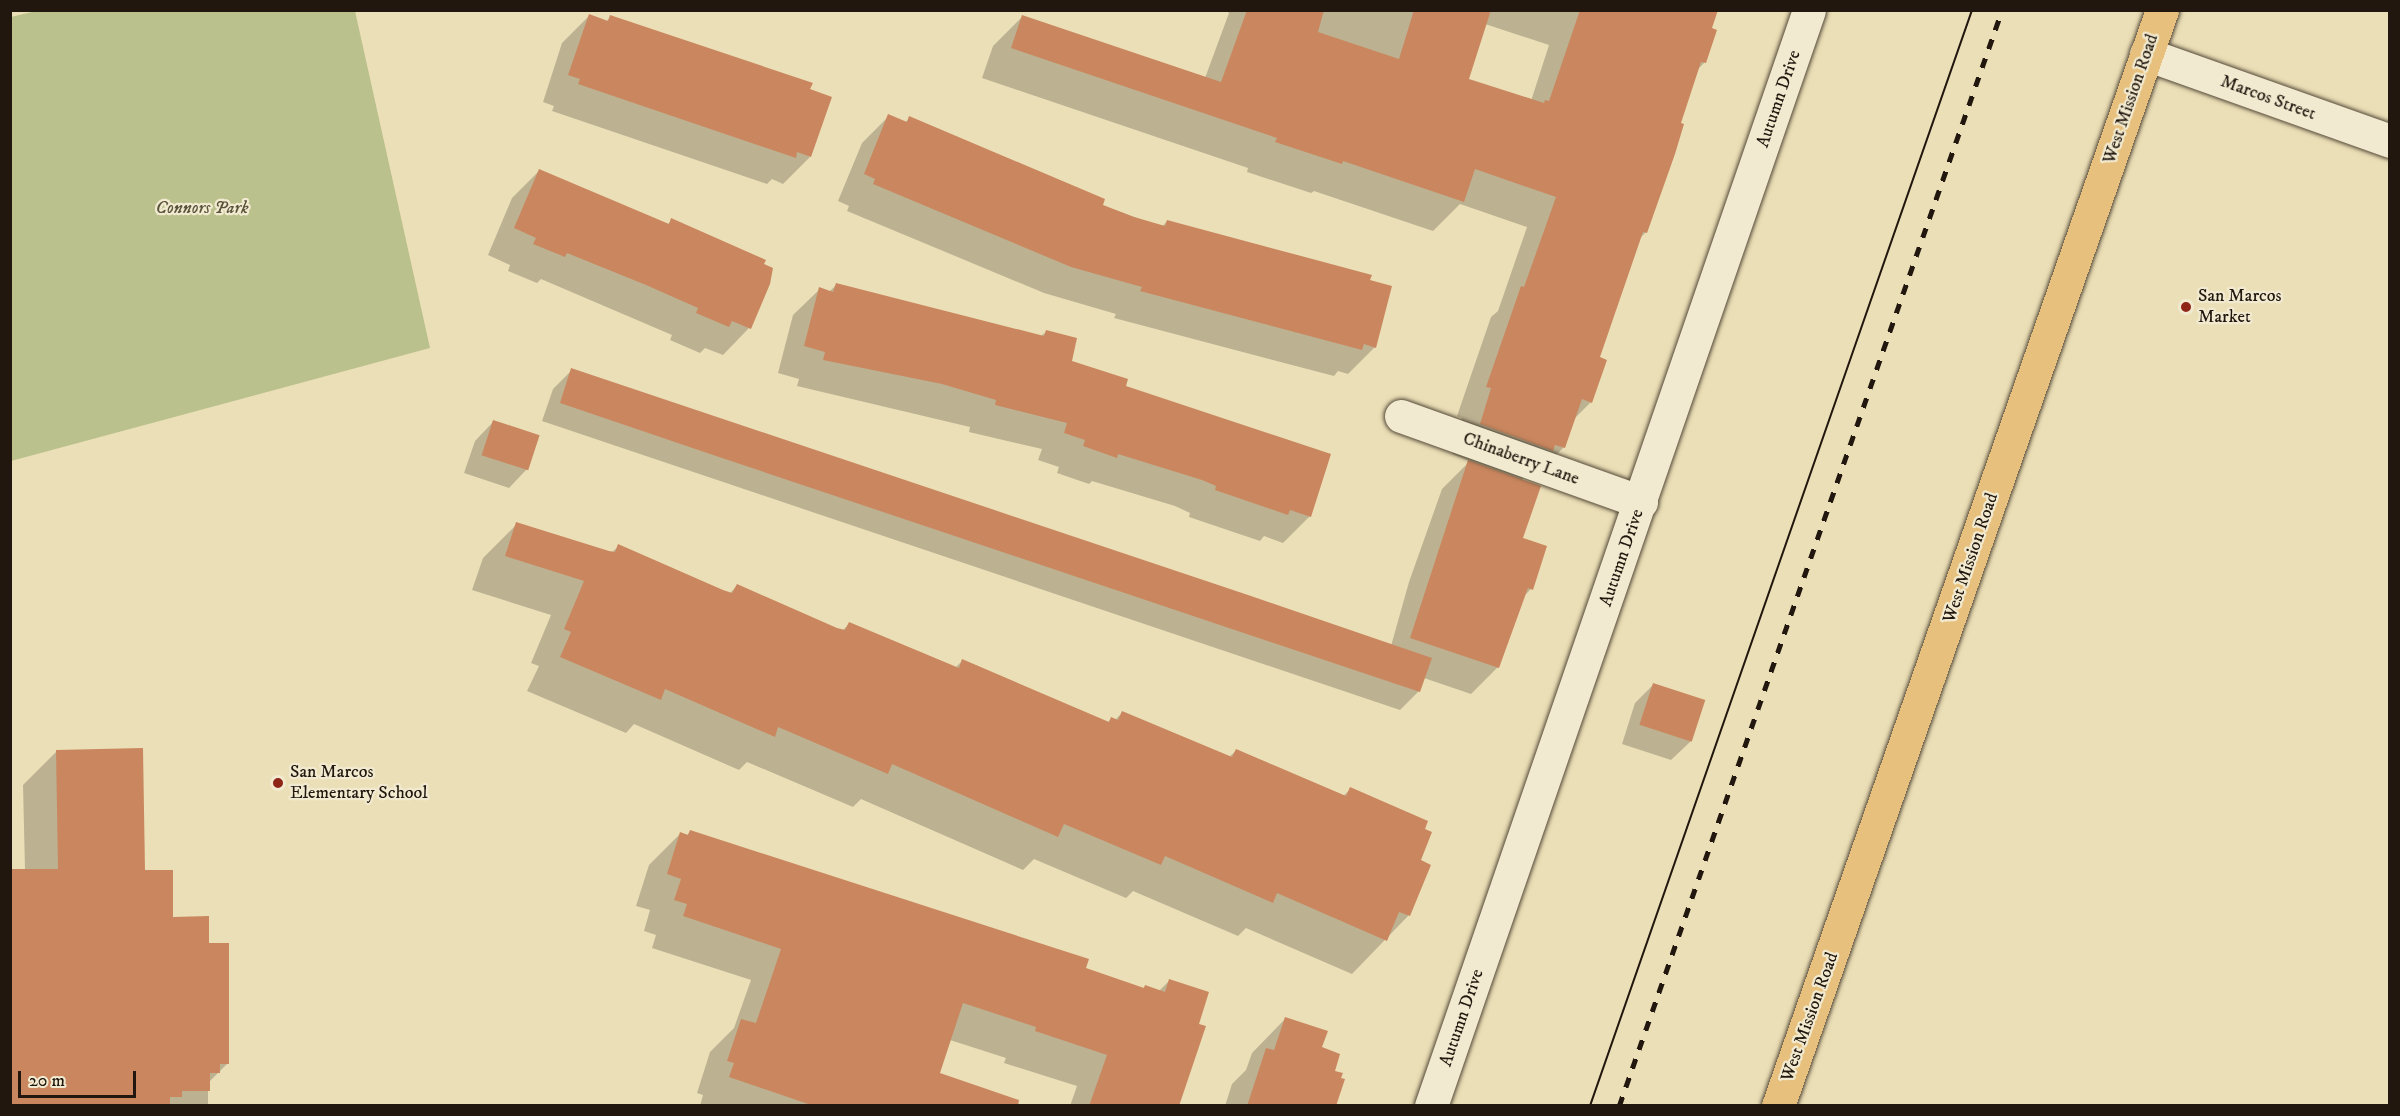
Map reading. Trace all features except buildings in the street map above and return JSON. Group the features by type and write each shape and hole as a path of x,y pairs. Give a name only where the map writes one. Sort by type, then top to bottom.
{"main road":[{"name":"West Mission Road","path":"1778,1106 2162,10"}],"street":[{"name":"Autumn Drive","path":"1431,1106 1809,10"},
{"name":"Marcos Street","path":"2146,54 2390,141"},
{"name":"Chinaberry Lane","path":"1401,416 1641,502"}],"green space":[{"name":"Connors Park","path":"36,11 355,11 430,348 11,461 11,17"}],"tram line":[{"path":"1590,1106 1972,10"}],"railway":[{"path":"1619,1106 2002,10"}],"place":[{"name":"San Marcos Market","path":"2186,307"},
{"name":"San Marcos Elementary School","path":"278,783"}]}
